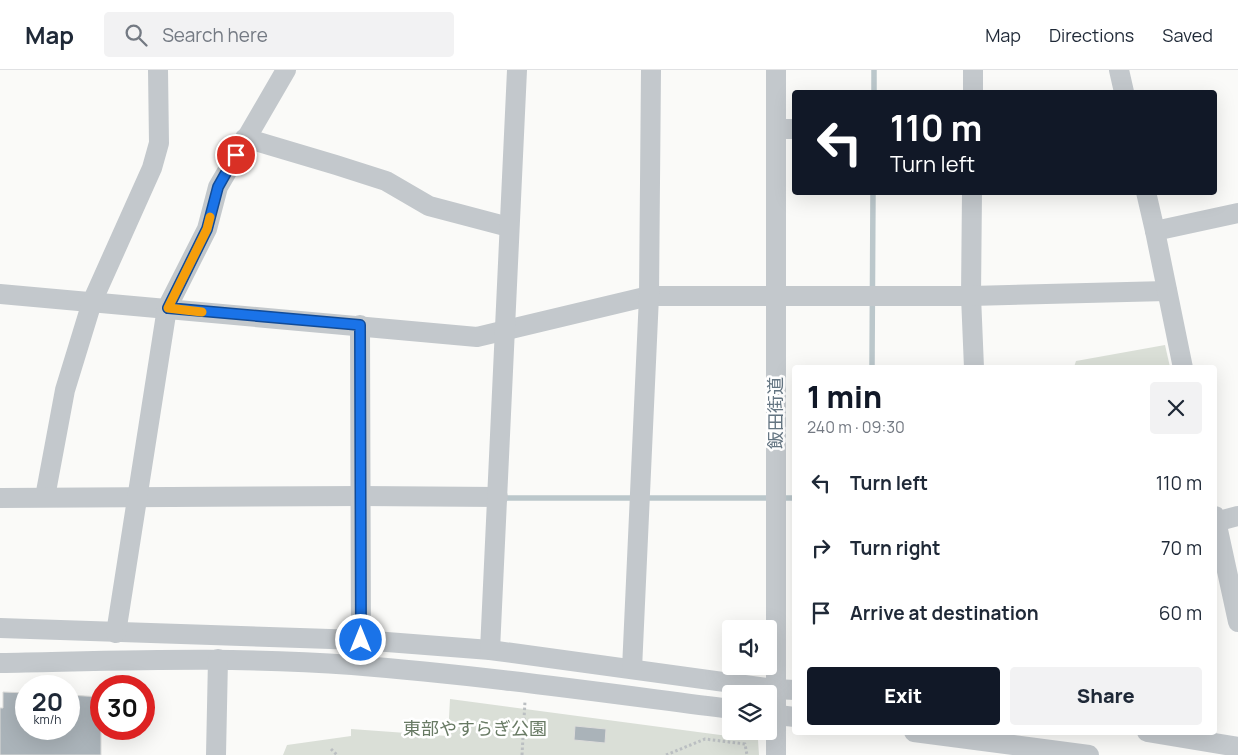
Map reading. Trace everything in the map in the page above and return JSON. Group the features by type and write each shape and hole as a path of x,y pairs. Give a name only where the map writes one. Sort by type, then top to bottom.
{"street":[{"path":"45,497 65,390 92,302 152,168 159,142 158,70"},
{"path":"116,632 168,308 207,229 218,187 286,70"},
{"path":"490,650 517,70"},
{"path":"632,670 649,296 651,70"},
{"name":"飯田街道","path":"776,70 785,129 776,297 785,690 777,705"},
{"path":"973,70 973,90"},
{"path":"1119,70 1124,90"},
{"path":"245,138 386,181 429,206 509,227"},
{"path":"972,195 974,365"},
{"path":"1147,195 1182,365"},
{"path":"1155,231 1238,213"},
{"path":"0,294 477,337 649,296 972,296 1167,291"},
{"path":"360,325 361,640"},
{"path":"0,498 137,496 498,497"},
{"path":"1217,520 1238,516"},
{"path":"1217,529 1238,622"},
{"path":"0,628 361,640 490,650 785,690"},
{"path":"216,755 218,659"},
{"path":"0,663 218,659 350,665 525,683 722,708"},
{"path":"777,715 792,717"},
{"path":"933,735 1038,752 1090,755"},
{"path":"1165,735 1238,747"},
{"name":"飯田街道","path":"775,740 776,755"}],"path":[{"path":"522,755 525,683"},
{"path":"666,755 705,739 745,744 746,755"},
{"path":"331,749 337,755"}],"green space":[{"path":"1165,345 1170,365 1075,365 1076,361"},
{"name":"東部やすらぎ公園","path":"450,699 722,735 722,740 758,740 759,755 283,755 287,745 351,736 351,729 448,736"}],"building":[{"path":"3,692 15,693 15,740 80,740 80,696 90,696 90,740 101,740 101,755 0,755 0,708 3,708"},
{"path":"575,726 606,729 605,743 574,740"}],"waterway":[{"path":"874,70 874,90"},
{"path":"872,365 873,195"},
{"path":"502,498 792,498"}],"slow traffic":[{"path":"202,312 168,308 207,229 210,217"}],"route":[{"path":"236,155 218,187 207,229 168,308 360,325 361,640"}]}
